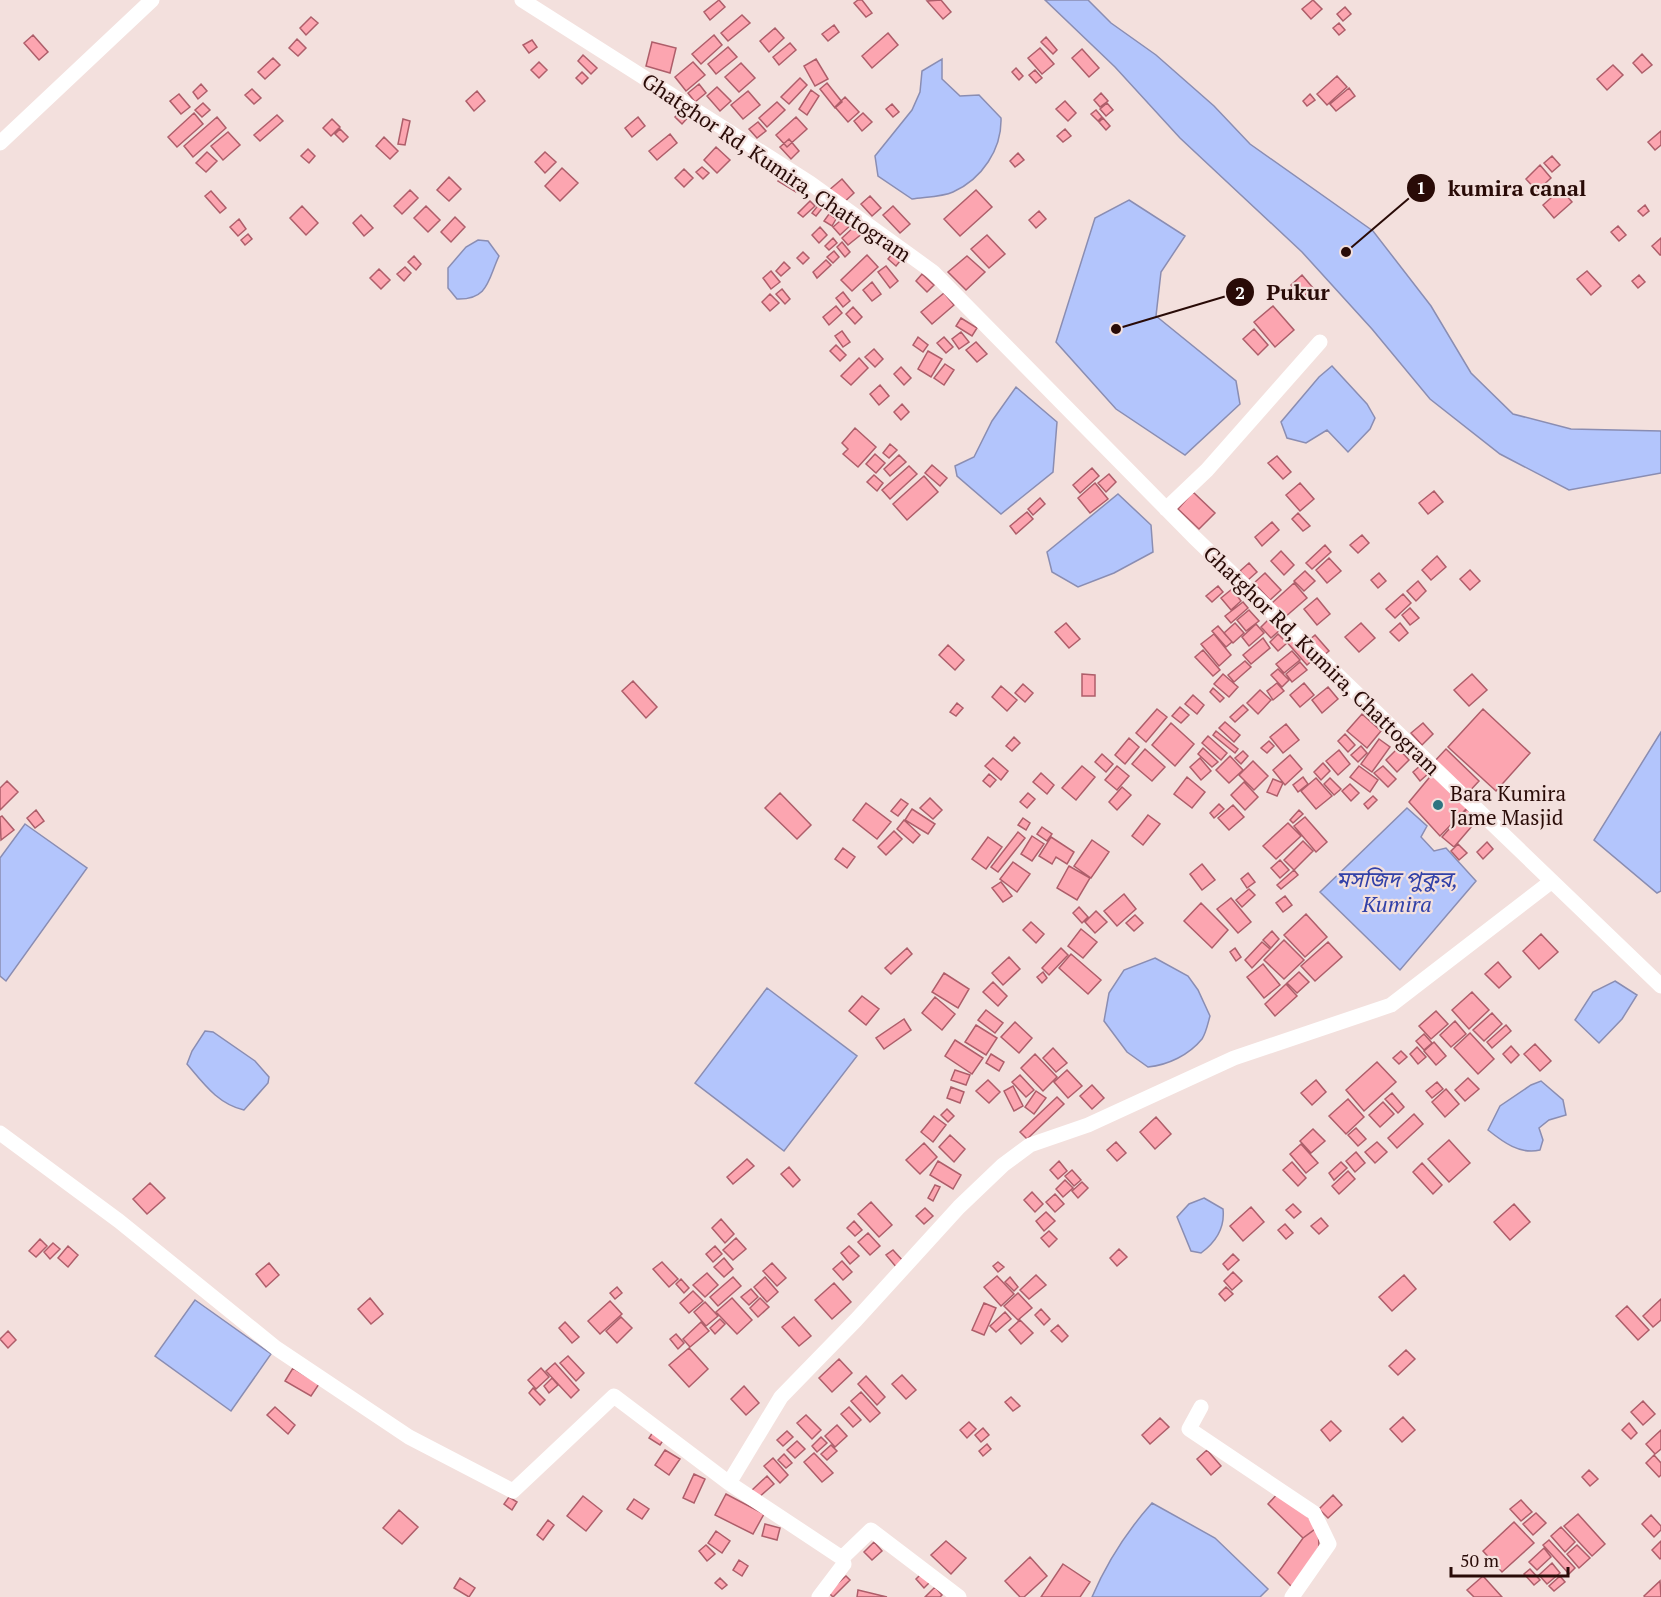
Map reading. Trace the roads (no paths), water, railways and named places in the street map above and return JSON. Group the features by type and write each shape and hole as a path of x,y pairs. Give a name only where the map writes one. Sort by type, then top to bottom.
{"street":[{"path":"0,143 152,0"},
{"name":"Ghatghor Rd, Kumira, Chattogram","path":"522,0 810,183 933,272 1166,509 1661,986"},
{"path":"1166,509 1207,470 1320,342"},
{"path":"729,1483 781,1397 856,1320 959,1207 1003,1165 1029,1145 1088,1125 1234,1058 1391,1005 1552,881"},
{"path":"0,1133 119,1221 276,1348 409,1437 513,1491 614,1396 729,1483 842,1558 844,1564 841,1570 819,1597"},
{"path":"1201,1407 1189,1429 1314,1513 1329,1544 1292,1597"},
{"path":"842,1558 871,1530 959,1597"}],"water":[{"path":"1045,0 1088,0 1111,23 1156,55 1214,106 1250,144 1373,231 1431,306 1471,373 1513,414 1571,429 1661,431 1661,473 1569,490 1500,454 1430,399 1372,329 1302,252 1180,138 1115,67"},
{"path":"942,59 942,79 960,96 979,95 1001,118 998,141 994,152 981,171 963,186 949,194 912,199 878,176 875,156 912,110 920,92 922,71"},
{"path":"1129,200 1185,236 1161,272 1156,316 1236,381 1240,404 1185,455 1116,409 1056,342 1095,218"},
{"path":"478,240 488,241 499,256 481,292 476,296 457,299 448,288 448,268 466,247"},
{"path":"1332,366 1367,404 1375,418 1370,429 1348,452 1327,430 1306,443 1287,438 1281,422 1319,377"},
{"path":"1016,387 1057,422 1053,472 1001,514 957,476 955,466 974,457 992,421"},
{"path":"1118,494 1151,525 1153,552 1114,573 1078,587 1052,572 1047,552"},
{"path":"1661,732 1661,891 1657,893 1594,840"},
{"name":"মসজিদ পুকুর, Kumira","path":"1407,808 1427,826 1421,837 1434,851 1446,848 1476,881 1400,970 1320,892"},
{"path":"25,824 87,868 6,981 0,976 0,858"},
{"path":"1155,958 1188,976 1198,990 1210,1016 1203,1037 1191,1050 1163,1064 1148,1067 1127,1052 1104,1021 1109,993 1124,970"},
{"path":"1615,981 1637,995 1622,1019 1599,1043 1575,1020 1593,992"},
{"path":"767,988 857,1056 784,1151 695,1083"},
{"path":"205,1031 213,1032 255,1061 269,1077 268,1083 244,1110 219,1098 187,1064 192,1051"},
{"path":"1541,1081 1563,1100 1566,1115 1549,1120 1539,1128 1543,1140 1540,1150 1519,1149 1488,1130 1500,1106"},
{"path":"1204,1198 1223,1209 1223,1222 1211,1244 1201,1253 1191,1251 1177,1217 1189,1204"},
{"path":"195,1300 271,1354 231,1411 155,1356"},
{"path":"1152,1503 1215,1538 1268,1589 1260,1597 1092,1597 1118,1547"}],"place":[{"name":"kumira canal","path":"1346,252"},
{"name":"Pukur","path":"1116,329"},
{"name":"Bara Kumira Jame Masjid","path":"1438,805"}]}
